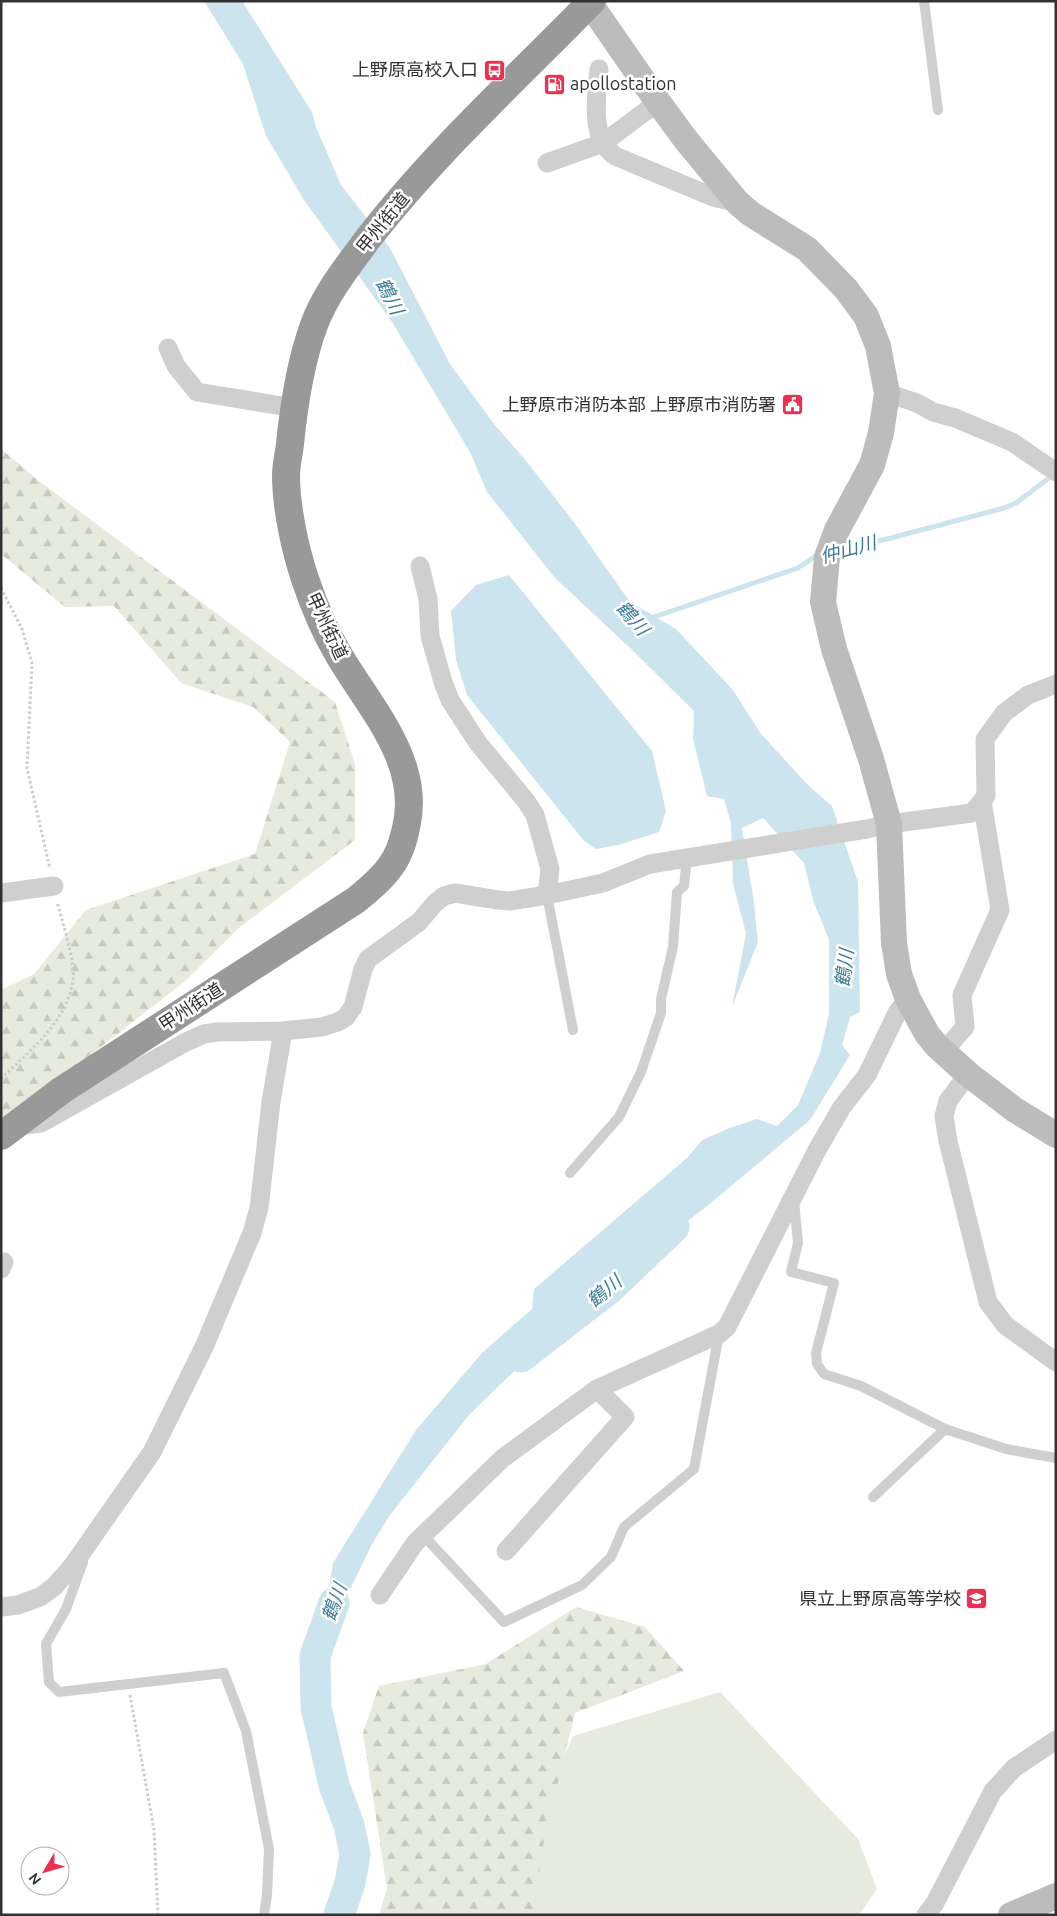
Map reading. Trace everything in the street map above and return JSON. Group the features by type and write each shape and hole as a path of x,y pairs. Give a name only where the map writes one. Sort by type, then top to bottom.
{"highway":[{"name":"甲州街道","path":"7,1131 62,1090 356,900 390,868 399,854 409,819 410,799 407,774 385,728 339,655 321,621 305,578 292,531 286,476 294,408 301,372 314,324 338,279 386,216 445,150 590,2"}],"street":[{"path":"590,2 658,102 686,140 738,203 751,214 807,249 846,289 866,316 878,346 887,393 881,433 872,465 837,530 827,557 822,602 826,622 876,775 878,827 899,974 908,999 927,1034 943,1052 968,1074 1016,1110 1056,1134"},
{"path":"599,68 596,94 597,122 603,143 615,156 713,197 738,203"},
{"path":"547,163 603,143 658,102"},
{"path":"168,348 176,366 197,392 294,408"},
{"path":"887,393 917,403 933,412 955,418 1012,442 1052,469"},
{"path":"420,566 428,599 430,636 443,682 450,700 478,743 526,801 535,815 550,869 547,895"},
{"path":"7,1131 41,1123 186,1042 204,1034 217,1032 283,1031 322,1027 338,1022 346,1017 353,1007 363,969 368,959 419,922 444,896 455,893 498,900 510,900 547,895 602,883 650,864 878,827 972,814 986,796 985,739 1004,713 1028,694 1056,684"},
{"path":"943,1052 965,1027 962,995 1000,910 982,801"},
{"path":"1,893 54,886"},
{"path":"380,1595 415,1543 503,1458 597,1389 718,1334 727,1327 817,1150 842,1108 867,1075 887,1031 898,1011 908,999"},
{"path":"1,1607 18,1605 40,1597 55,1586 72,1565 152,1452 204,1347 252,1233 258,1208 271,1102 283,1031"},
{"path":"968,1074 948,1101 944,1116 948,1141 988,1302 1006,1325 1056,1362"},
{"path":"506,1551 625,1417 597,1389"},
{"path":"926,1915 936,1903 993,1791 1014,1768 1056,1740"},
{"path":"1011,1915 1056,1896"}],"lane":[{"path":"924,1 938,110"},
{"path":"570,1173 619,1118 641,1072 662,1013 661,1000 673,947 677,892 684,886 687,857"},
{"path":"547,895 573,1030"},
{"path":"794,1198 798,1243 791,1272 834,1283 816,1354 817,1364 824,1374 861,1386 945,1429 1006,1449 1056,1458"},
{"path":"423,1535 504,1622 582,1585 611,1556 624,1527 694,1469 716,1356 718,1334"},
{"path":"873,1497 945,1429"},
{"path":"91,1537 66,1610 46,1644 49,1682 59,1692 224,1673 246,1731 268,1849 267,1895 264,1915"}],"path":[{"path":"1,588 22,629 32,663 27,768 70,957 73,980 65,1006 54,1026 1,1079"},
{"path":"128,1684 154,1830 158,1915"}],"green space":[{"path":"1,449 39,481 335,702 355,764 355,840 239,928 184,982 1,1125 1,990 34,974 86,910 255,854 290,742 253,707 181,683 114,606 65,607 1,554"},
{"path":"576,1607 645,1627 684,1671 575,1713 545,1835 533,1915 379,1915 387,1888 363,1733 379,1686 486,1664"},
{"path":"720,1692 858,1839 877,1889 859,1915 526,1915 532,1828 573,1736"}],"water":[{"path":"204,1 242,1 312,112 316,127 341,185 390,248 450,364 494,424 527,462 573,521 630,602 676,629 733,690 761,734 808,785 832,806 858,882 860,1012 850,1017 842,1045 850,1055 810,1120 712,1202 584,1303 469,1415 390,1515 371,1546 318,1656 333,1563 416,1430 482,1353 532,1309 534,1289 687,1158 702,1140 757,1119 777,1126 798,1105 820,1053 829,1014 829,940 813,900 804,863 763,818 742,828 758,942 732,1007 746,933 733,884 731,823 724,799 707,796 693,739 694,711 555,578 487,492 471,454 392,322 304,200 266,136 243,64"},
{"path":"509,575 652,751 666,811 659,832 618,845 596,849 584,841 467,695 456,660 451,611 476,585"}],"waterway":[{"name":"仲山川","path":"840,549 887,539 1004,508 1016,503 1053,475"},
{"name":"仲山川","path":"651,618 798,568 817,555"},
{"name":"鶴川","path":"521,1357 609,1289 674,1227"},
{"name":"鶴川","path":"334,1603 315,1656 316,1707 334,1785 349,1825 355,1854 350,1883 339,1915"}],"place":[{"name":"上野原高校入口","path":"494,70"},
{"name":"apollostation","path":"554,84"},
{"name":"上野原市消防本部 上野原市消防署","path":"792,405"},
{"name":"県立上野原高等学校","path":"977,1599"}]}
